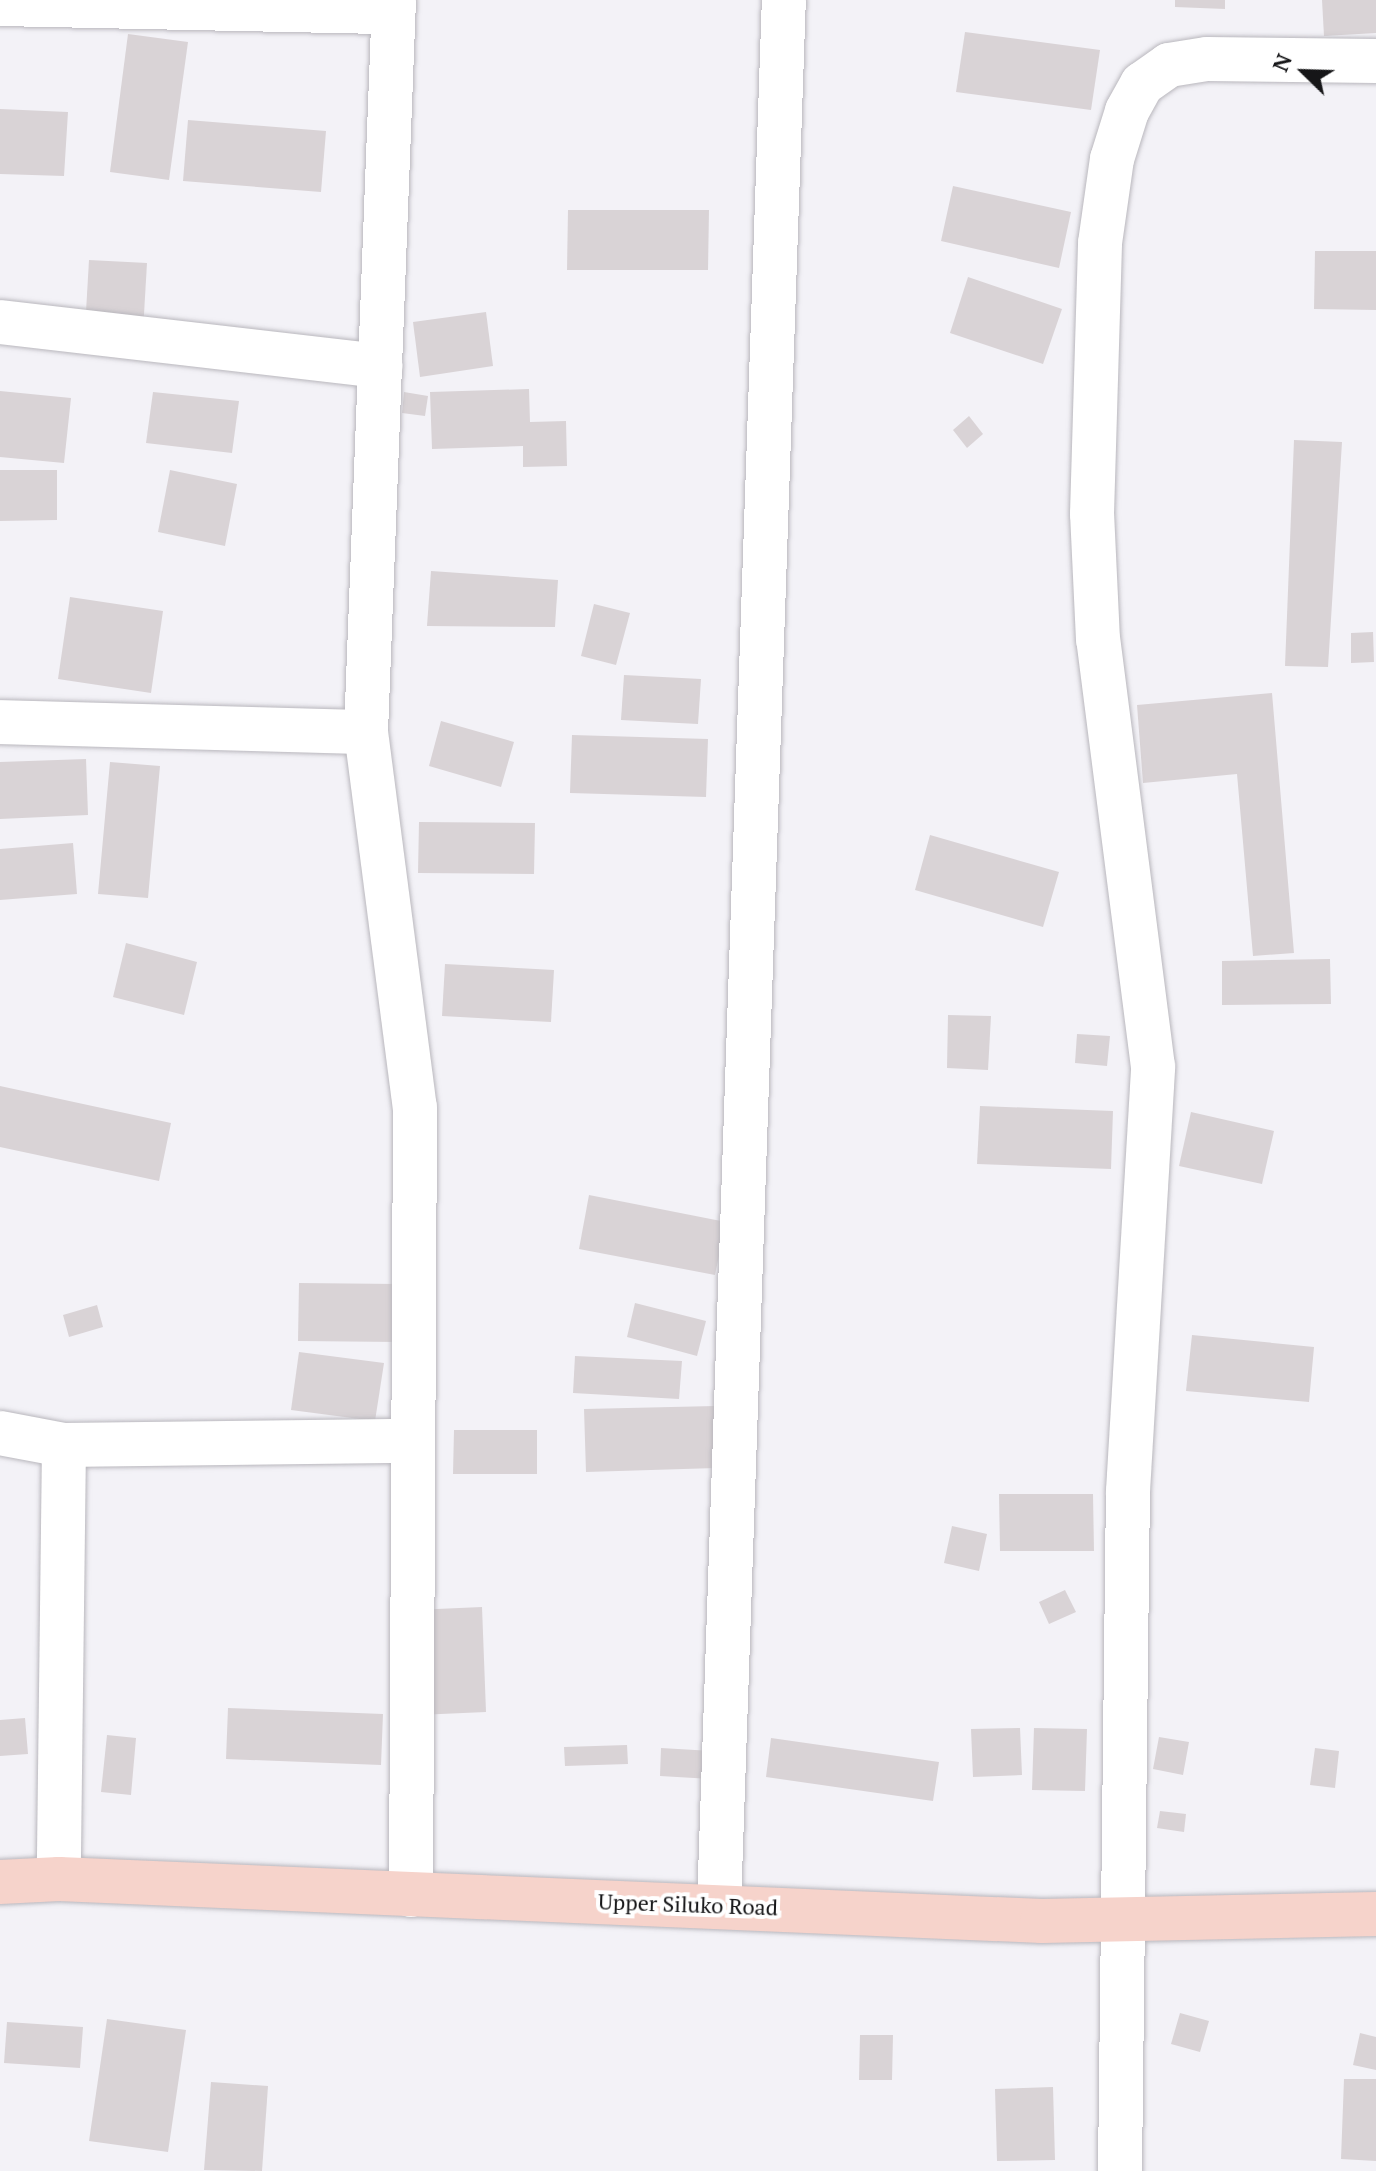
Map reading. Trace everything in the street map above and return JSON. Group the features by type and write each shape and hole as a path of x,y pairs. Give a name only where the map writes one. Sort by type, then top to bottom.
{"main road":[{"name":"Upper Siluko Road","path":"0,1882 59,1879 1122,1922 1376,1914"}],"street":[{"path":"719,1905 784,0"},
{"path":"0,4 394,6 366,732 415,1107 410,1441 411,1895"},
{"path":"1120,2171 1128,1491 1153,1067 1098,640 1092,514 1100,243 1112,159 1127,111 1142,84 1169,65 1207,59 1376,61"},
{"path":"0,322 380,366"},
{"path":"0,722 366,732"},
{"path":"0,1433 64,1445 410,1441"},
{"path":"59,1879 64,1445"}],"building":[{"path":"1175,0 1225,0 1225,9 1175,7"},
{"path":"1322,0 1376,0 1376,33 1324,36"},
{"path":"965,32 1100,50 1091,110 956,92"},
{"path":"128,34 188,42 169,180 110,172"},
{"path":"0,109 68,112 64,176 0,174"},
{"path":"188,120 326,131 321,192 183,181"},
{"path":"953,186 1071,212 1059,268 941,241"},
{"path":"568,210 709,210 708,270 567,270"},
{"path":"1315,251 1376,251 1376,310 1314,309"},
{"path":"89,260 147,263 143,331 85,329"},
{"path":"968,277 1062,309 1043,364 950,333"},
{"path":"486,312 493,366 420,377 413,322"},
{"path":"529,389 530,422 566,421 567,466 523,467 523,446 432,449 430,392"},
{"path":"0,391 71,398 64,463 0,457"},
{"path":"153,392 239,401 232,453 146,443"},
{"path":"404,392 428,396 425,416 402,413"},
{"path":"969,416 983,434 967,448 953,430"},
{"path":"1294,440 1342,442 1328,667 1285,666"},
{"path":"0,470 57,470 57,520 0,521"},
{"path":"170,470 237,484 225,546 158,532"},
{"path":"431,571 558,580 555,627 427,626"},
{"path":"70,597 163,611 151,693 58,679"},
{"path":"594,604 630,613 616,665 581,656"},
{"path":"1373,632 1374,662 1351,663 1351,633"},
{"path":"624,675 701,679 698,724 621,720"},
{"path":"1272,693 1294,953 1253,956 1237,774 1143,783 1137,705"},
{"path":"441,721 514,742 501,787 429,766"},
{"path":"572,735 708,739 706,797 570,793"},
{"path":"86,759 88,815 0,819 0,762"},
{"path":"110,762 160,766 148,898 98,894"},
{"path":"419,822 535,823 534,874 418,873"},
{"path":"930,835 1059,872 1043,927 915,890"},
{"path":"73,843 77,894 0,900 0,849"},
{"path":"126,943 197,962 184,1015 113,997"},
{"path":"1330,959 1331,1004 1222,1005 1222,961"},
{"path":"445,964 554,970 551,1022 442,1016"},
{"path":"948,1015 991,1016 988,1070 947,1068"},
{"path":"1077,1034 1110,1036 1107,1066 1075,1063"},
{"path":"0,1086 171,1123 159,1181 0,1147"},
{"path":"980,1106 1113,1111 1111,1169 977,1164"},
{"path":"1191,1112 1274,1131 1262,1184 1179,1166"},
{"path":"589,1195 726,1222 715,1275 579,1249"},
{"path":"299,1283 398,1284 398,1342 298,1341"},
{"path":"635,1303 706,1321 697,1356 627,1337"},
{"path":"97,1305 103,1327 69,1337 63,1315"},
{"path":"1192,1335 1314,1347 1309,1402 1186,1391"},
{"path":"299,1352 384,1363 375,1421 291,1410"},
{"path":"575,1356 682,1361 679,1399 573,1393"},
{"path":"715,1406 716,1468 586,1472 584,1409"},
{"path":"454,1430 537,1430 537,1474 453,1474"},
{"path":"999,1494 1093,1494 1094,1551 1000,1551"},
{"path":"952,1526 987,1534 979,1571 944,1563"},
{"path":"1065,1590 1076,1612 1049,1624 1039,1602"},
{"path":"482,1607 486,1712 418,1715 414,1610"},
{"path":"228,1708 383,1714 381,1765 226,1759"},
{"path":"25,1718 28,1754 0,1756 0,1720"},
{"path":"1020,1728 1022,1775 973,1777 971,1729"},
{"path":"1034,1728 1087,1729 1085,1791 1032,1790"},
{"path":"107,1735 136,1738 131,1795 101,1792"},
{"path":"1159,1737 1189,1742 1183,1775 1153,1769"},
{"path":"771,1738 939,1762 933,1801 766,1777"},
{"path":"627,1745 628,1764 565,1766 564,1747"},
{"path":"661,1748 712,1751 711,1779 660,1776"},
{"path":"1315,1748 1339,1751 1335,1788 1310,1785"},
{"path":"1160,1811 1186,1814 1184,1832 1157,1828"},
{"path":"1180,2013 1209,2021 1200,2052 1171,2044"},
{"path":"107,2019 186,2030 168,2152 89,2141"},
{"path":"7,2022 83,2027 80,2068 4,2063"},
{"path":"1360,2033 1376,2037 1376,2070 1353,2065"},
{"path":"860,2035 893,2035 892,2080 859,2080"},
{"path":"1344,2079 1376,2079 1376,2161 1341,2159"},
{"path":"211,2082 268,2086 262,2171 204,2170"},
{"path":"1053,2087 1055,2160 997,2161 995,2089"}]}
